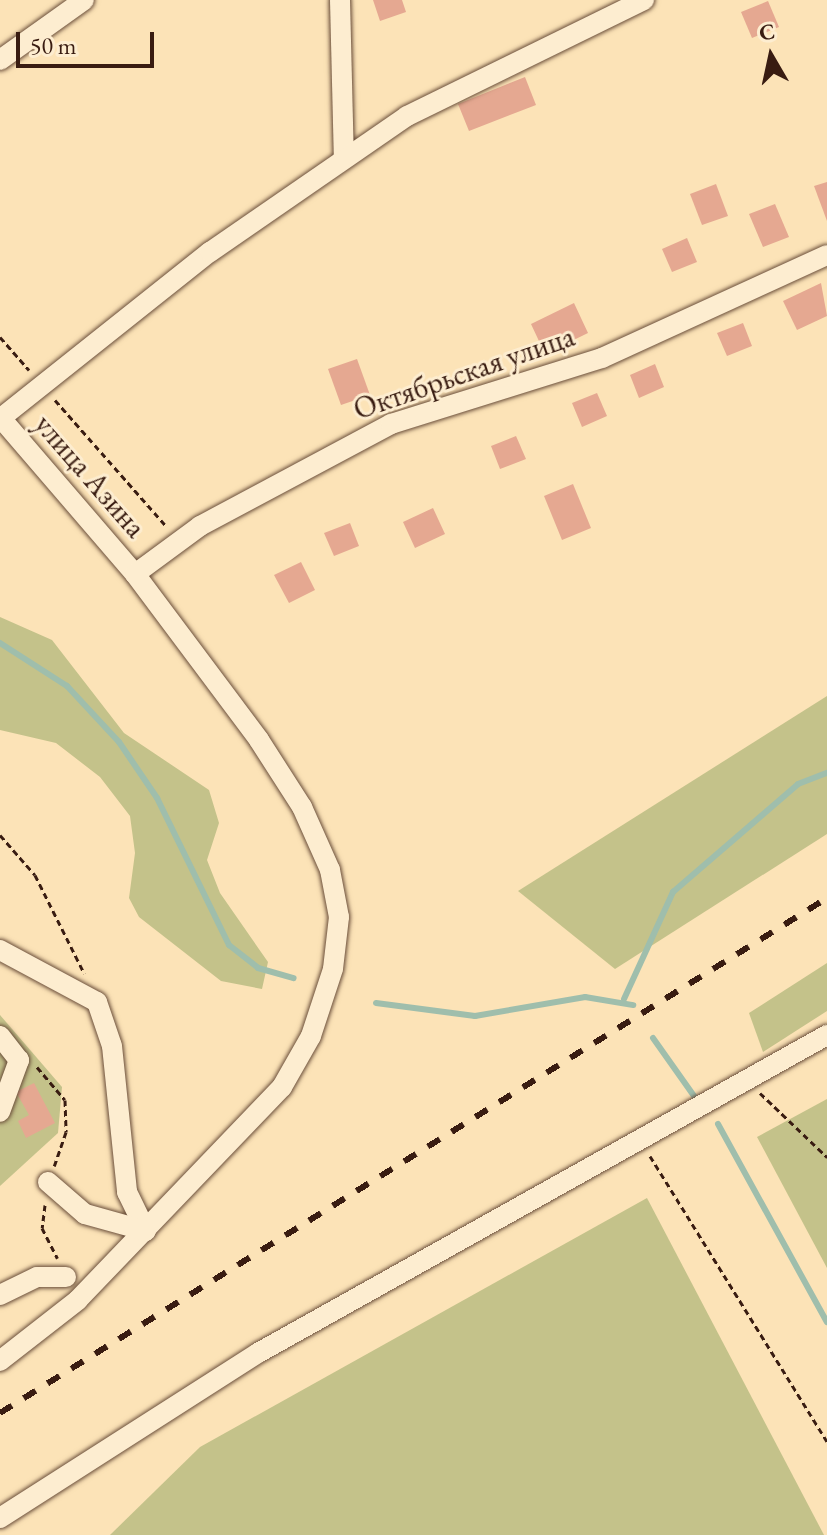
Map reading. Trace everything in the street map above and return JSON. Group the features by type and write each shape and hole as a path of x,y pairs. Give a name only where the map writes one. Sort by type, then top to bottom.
{"street":[{"path":"0,60 84,0"},
{"path":"340,0 344,159"},
{"path":"0,418 210,252 344,159 459,87 644,0"},
{"name":"Октябрьская улица","path":"135,574 180,541 391,424 602,358 827,255"},
{"name":"улица Азина","path":"0,418 135,574 302,807 330,870 339,917 333,969 311,1036 282,1087 78,1300 0,1361"},
{"path":"0,950 97,1002 112,1046 127,1192 146,1231"},
{"path":"0,1518 258,1353 642,1142 827,1035"},
{"path":"0,1036 19,1060 0,1112"},
{"path":"48,1182 85,1214 146,1231"},
{"path":"0,1295 37,1277 66,1277"}],"path":[{"path":"0,337 180,541"},
{"path":"0,835 35,875 97,1002"},
{"path":"749,1082 827,1157"},
{"path":"642,1142 827,1442"}],"shaded area":[{"path":"0,617 52,640 124,733 209,790 219,823 207,860 220,893 268,962 262,989 221,981 139,917 129,898 135,853 130,816 100,777 56,743 0,730"},
{"path":"827,696 827,834 615,969 518,891"},
{"path":"827,963 827,1011 763,1052 749,1013"},
{"path":"0,1015 62,1087 58,1133 0,1186"},
{"path":"827,1099 827,1268 757,1137"},
{"path":"647,1198 824,1535 110,1535 200,1447"}],"building":[{"path":"373,0 402,0 406,12 380,21"},
{"path":"768,1 779,27 752,38 741,12"},
{"path":"525,77 536,105 469,131 458,104"},
{"path":"827,182 827,221 814,186"},
{"path":"716,184 728,216 702,225 690,194"},
{"path":"775,204 789,237 763,247 749,214"},
{"path":"687,238 697,262 672,272 662,249"},
{"path":"821,283 827,316 797,330 783,301"},
{"path":"574,303 588,333 545,354 531,324"},
{"path":"743,323 752,346 727,356 717,333"},
{"path":"357,359 370,395 341,405 328,369"},
{"path":"655,364 664,387 639,398 630,375"},
{"path":"597,393 607,416 582,427 572,403"},
{"path":"516,436 526,459 500,469 491,446"},
{"path":"573,484 591,528 562,540 544,496"},
{"path":"433,508 445,534 415,548 403,522"},
{"path":"350,523 359,546 334,556 324,533"},
{"path":"301,562 315,590 289,603 274,575"},
{"path":"34,1083 55,1123 26,1138 18,1121 29,1115 16,1092"}],"waterway":[{"path":"0,643 67,686 119,742 157,798 229,945 258,968 294,978"},
{"path":"624,999 673,892 798,784 827,773"},
{"path":"376,1003 475,1016 585,997 633,1005"},
{"path":"653,1038 694,1096"},
{"path":"718,1124 827,1322"}],"railway":[{"path":"0,1413 827,898"}]}
